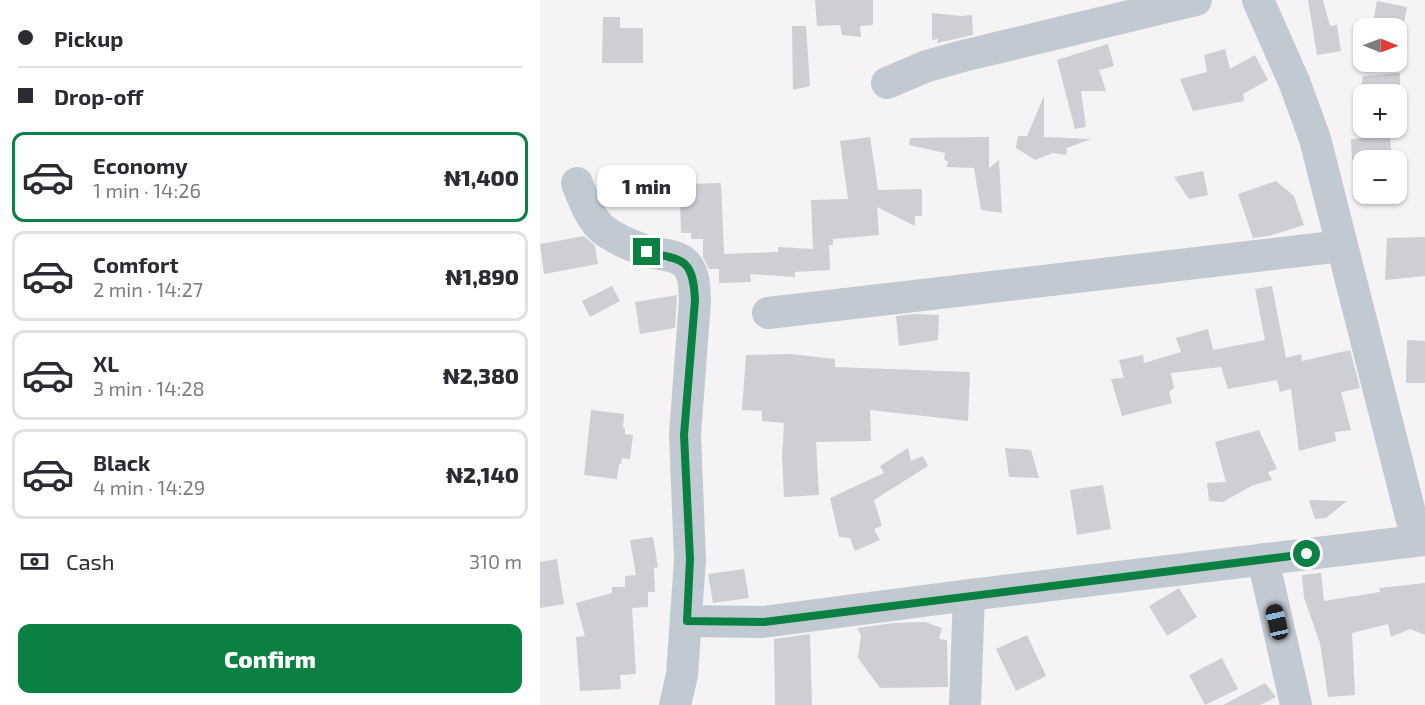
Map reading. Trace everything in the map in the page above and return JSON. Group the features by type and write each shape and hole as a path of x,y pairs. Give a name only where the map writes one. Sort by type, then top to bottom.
{"street":[{"path":"887,83 927,66 963,56 1196,0"},
{"path":"687,621 764,622 1421,540 1315,139 1295,84 1258,0"},
{"path":"577,183 590,213 601,227 614,237 647,252 679,259 686,264 692,274 695,300 684,435 690,559 682,675 675,705"},
{"path":"768,313 1342,246"},
{"path":"1263,559 1296,705"},
{"path":"965,705 969,595"}],"building":[{"path":"815,0 873,0 873,25 860,26 861,37 842,35 840,25 817,26"},
{"path":"1308,0 1323,0 1330,26 1337,25 1341,51 1317,55"},
{"path":"1377,1 1407,7 1405,18 1374,18"},
{"path":"932,13 972,15 973,35 937,43 938,39 932,40"},
{"path":"603,17 620,17 620,28 643,28 643,63 602,63"},
{"path":"792,26 806,26 810,86 793,90"},
{"path":"1108,44 1114,66 1099,70 1106,91 1081,91 1086,127 1075,129 1057,60"},
{"path":"1225,49 1230,69 1255,55 1268,80 1243,94 1244,101 1193,111 1180,79 1207,72 1204,55"},
{"path":"1400,73 1400,84 1362,84 1363,76"},
{"path":"1044,96 1044,137 1091,139 1067,148 1066,155 1053,153 1035,160 1016,148 1018,136 1027,136"},
{"path":"870,137 878,190 922,189 922,216 915,216 915,226 877,207 879,235 833,239 833,245 829,245 830,270 795,272 795,277 750,274 751,282 719,283 719,269 709,269 703,257 703,239 691,239 691,233 681,233 680,202 684,202 683,184 721,183 724,254 778,252 778,247 813,249 811,200 848,199 840,141"},
{"path":"989,137 989,168 999,160 1002,213 981,210 974,168 947,167 948,162 944,159 945,153 909,145 910,138"},
{"path":"1390,138 1391,150 1353,150 1352,160 1351,139"},
{"path":"1203,171 1208,195 1189,199 1174,177"},
{"path":"1276,181 1294,196 1304,225 1269,236 1253,238 1238,194"},
{"path":"584,236 595,246 598,264 544,274 540,244"},
{"path":"1425,237 1425,276 1385,280 1387,238"},
{"path":"612,286 620,301 590,317 582,301"},
{"path":"1272,286 1286,358 1301,354 1302,361 1350,350 1360,388 1341,392 1351,430 1335,432 1336,441 1299,451 1291,389 1280,392 1277,380 1228,389 1221,367 1171,373 1174,388 1169,392 1172,403 1122,416 1111,379 1124,378 1119,360 1143,355 1144,363 1181,352 1176,338 1208,329 1213,350 1265,340 1255,289"},
{"path":"677,295 675,328 640,334 635,302"},
{"path":"939,315 938,340 899,346 896,316"},
{"path":"1407,340 1425,341 1425,383 1406,383"},
{"path":"790,354 835,359 835,367 970,372 968,421 870,410 871,441 816,442 819,495 784,497 782,457 784,423 762,421 762,411 742,410 746,355"},
{"path":"591,410 624,414 625,434 633,435 630,459 622,458 617,479 584,475"},
{"path":"1259,430 1277,469 1268,472 1272,480 1251,486 1223,502 1209,501 1207,483 1226,482 1215,442"},
{"path":"908,448 911,461 923,456 928,466 874,500 882,526 874,529 880,540 855,551 850,538 839,537 830,498 884,473 880,466"},
{"path":"1005,448 1031,450 1039,478 1009,477"},
{"path":"1103,485 1111,529 1077,535 1070,490"},
{"path":"1309,500 1347,501 1326,518 1315,519"},
{"path":"653,537 658,567 654,568 655,592 648,592 648,607 632,608 636,674 620,675 621,689 580,691 576,637 585,636 576,603 612,593 612,587 625,587 625,576 636,575 630,540"},
{"path":"557,559 564,604 540,608 540,562"},
{"path":"744,569 749,598 713,603 708,574"},
{"path":"1321,573 1324,601 1380,592 1379,588 1425,583 1425,635 1410,629 1391,637 1388,624 1352,633 1355,695 1328,697 1320,643 1304,598 1302,575"},
{"path":"1179,588 1197,617 1167,636 1149,606"},
{"path":"925,622 942,628 939,639 947,640 948,687 880,688 858,658 861,635 857,628"},
{"path":"810,634 812,705 775,705 774,639"},
{"path":"1027,635 1046,676 1016,691 996,649"},
{"path":"1222,658 1238,689 1205,705 1189,675"},
{"path":"1265,683 1276,697 1260,705 1223,705"}],"route":[{"path":"647,252 679,259 686,264 694,281 695,300 684,435 690,532 687,621 764,622 1307,554"}]}
